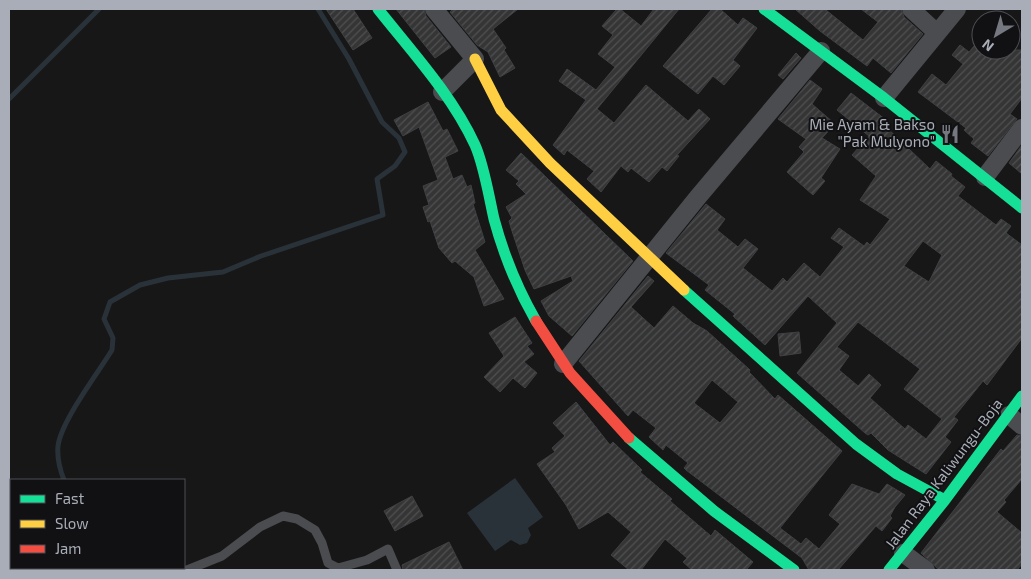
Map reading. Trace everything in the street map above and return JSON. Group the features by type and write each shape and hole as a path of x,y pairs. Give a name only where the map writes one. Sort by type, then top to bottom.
{"street":[{"path":"378,9 442,92 476,148 497,229 517,288 562,364 600,411 662,468 705,506 794,570"},
{"path":"764,9 884,98 1022,208"},
{"path":"911,9 937,33"},
{"path":"884,98 957,9"},
{"path":"441,11 475,59 501,110 550,163 773,372 856,444 897,474 945,500"},
{"path":"562,364 821,51"},
{"path":"442,92 475,59"},
{"path":"985,177 1022,128"},
{"name":"Jalan Raya Kaliwungu-Boja","path":"889,570 945,500 1015,420 1022,396"},
{"path":"903,553 926,570"}],"lane":[{"path":"187,570 222,556 260,527 283,516 297,519 315,530 322,543 328,563 338,568 367,560 388,549 397,570"}],"shaded area":[{"path":"515,478 543,517 528,528 531,535 527,543 520,545 511,540 495,551 467,513"}],"building":[{"path":"326,9 353,9 372,38 353,50"},
{"path":"396,9 424,9 426,16 451,47 435,58"},
{"path":"453,9 518,9 493,29 506,48 504,50 515,68 500,77 488,52 477,45 450,12"},
{"path":"617,9 620,9 641,26 654,9 679,9 597,109 614,123 646,85 688,121 699,109 710,119 677,155 679,156 667,171 662,167 649,182 631,168 628,172 621,166 601,192 587,179 594,171 567,150 564,155 553,145 586,100 559,81 567,69 596,90 615,67 598,54 613,35 602,26"},
{"path":"712,9 720,9 738,25 743,18 757,28 733,60 740,66 724,85 713,76 698,94 663,66"},
{"path":"795,9 826,10 863,40 878,22 861,9 901,9 904,17 923,34 891,73 873,58 867,66 820,31"},
{"path":"960,45 969,52 971,50 971,60 1021,60 1022,50 1022,98 1010,114 1017,119 988,156 971,143 974,139 964,130 966,128 918,92 932,74 946,85 963,64 952,55"},
{"path":"796,53 801,58 783,79 778,75"},
{"path":"810,80 822,89 812,104 835,124 822,138 840,149 821,178 825,181 813,195 787,172 804,152 799,147 806,139 778,119"},
{"path":"851,93 890,123 887,128 930,169 936,161 952,174 951,176 965,187 958,196 996,225 1001,219 1011,226 1006,233 1022,245 1022,338 987,385 983,381 954,417 958,420 945,437 951,442 926,474 888,450 871,433 868,435 865,433 797,373 837,323 808,296 765,345 733,316 735,314 705,290 709,285 666,253 706,204 725,219 717,230 738,247 745,239 758,249 743,268 772,291 783,278 787,282 804,263 820,277 844,247 831,238 839,228 864,246 867,242 870,245 890,219 860,200 876,176 852,155 869,136 837,110","holes":["923,241 942,255 929,282 904,266","858,322 920,369 904,389 942,419 926,439 908,425 905,429 870,398 881,385 869,374 858,386 839,370 849,356 837,347"]},
{"path":"428,102 443,131 447,129 458,151 445,157 453,179 462,175 467,187 471,185 475,203 473,204 485,242 475,250 504,299 484,306 474,277 455,261 452,263 439,248 430,221 428,222 423,207 429,205 423,186 438,180 419,127 403,136 394,120"},
{"path":"1022,145 1022,174 1009,163"},
{"path":"521,153 633,261 572,336 549,316 541,301 573,281 571,276 534,289 525,270 509,221 512,218 506,207 526,194 516,184 519,181 506,170"},
{"path":"648,276 654,281 631,307 654,328 673,306 693,323 707,331 750,370 749,372 775,399 778,395 842,451 780,528 801,544 806,538 819,549 840,524 829,515 852,484 879,494 887,484 905,495 895,507 890,516 892,518 882,531 876,526 838,570 809,570 802,558 686,470 684,468 688,463 666,445 663,450 649,437 656,428 633,410 628,416 579,361","holes":["712,380 738,402 720,423 694,403"]},
{"path":"515,317 532,343 527,346 534,354 524,362 537,373 525,388 513,378 500,392 484,377 504,356 489,333"},
{"path":"799,332 801,353 780,356 778,334"},
{"path":"576,402 610,445 613,442 642,470 640,472 672,499 670,501 711,536 715,530 753,562 746,570 692,570 683,562 687,558 665,539 641,570 629,570 611,555 631,532 608,512 579,529 566,505 537,464 555,452 552,448 565,436 553,423"},
{"path":"1017,435 1022,436 1022,479 1004,500 1006,502 997,512 1022,533 1022,564 1017,570 939,570 921,553 1001,449 1003,451"},
{"path":"412,496 423,516 395,531 384,511"},
{"path":"449,542 463,570 403,570 402,565"}],"waterway":[{"path":"9,99 99,9"},
{"path":"64,479 58,455 61,436 81,397 112,350 113,338 104,319 110,302 140,285 168,278 223,272 261,256 383,215 377,179 395,166 405,152 399,138 382,122 349,59 318,9"}],"traffic: fast":[{"path":"378,9 443,91 466,127 475,145 484,171 502,246 517,284 536,321"},
{"path":"764,9 884,98 1022,208"},
{"path":"684,290 856,444 897,474 945,500"},
{"path":"889,570 945,500 1022,396"},
{"path":"629,438 714,511 794,570"}],"traffic: slow":[{"path":"475,59 501,110 550,163 684,290"}],"traffic: jam":[{"path":"536,321 570,373 629,438"}],"place":[{"name":"Mie Ayam & Bakso \"Pak Mulyono\"","path":"950,134"}]}
